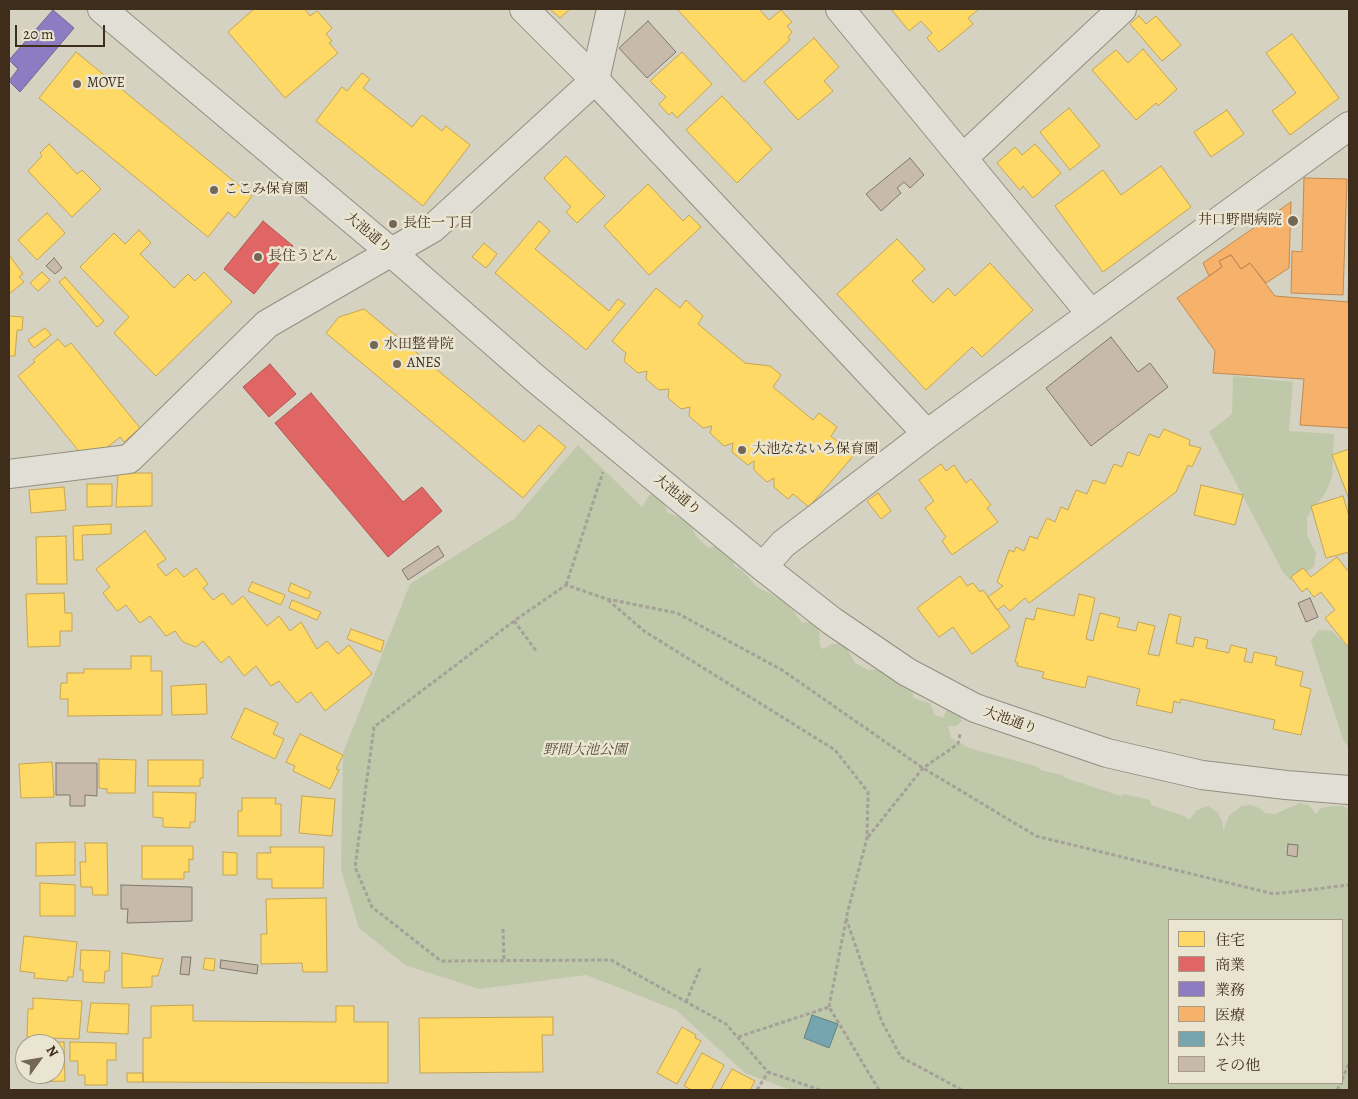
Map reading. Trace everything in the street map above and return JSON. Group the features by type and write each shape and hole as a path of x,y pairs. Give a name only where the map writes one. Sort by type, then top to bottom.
{"street":[{"name":"大池通り","path":"102,9 392,253 536,379 763,567 832,622 907,672 975,708 1107,753 1202,775 1349,790"},
{"path":"524,9 595,80 927,434"},
{"path":"9,474 129,458 267,324 434,228 595,80 611,9"},
{"path":"840,9 964,157 1091,314"},
{"path":"964,157 1122,9"},
{"path":"763,567 783,544 927,434 1349,126"}],"path":[{"path":"605,464 566,585 514,621 374,726 355,867 372,907 441,961 611,960 726,1024 768,1072 820,1090"},
{"path":"566,585 607,599 677,613 782,670 923,768 1036,836 1274,894 1349,885"},
{"path":"607,599 644,630 835,750 868,792 868,838 846,918 829,1007 878,1090"},
{"path":"514,621 537,652"},
{"path":"868,838 923,768 958,744"},
{"path":"846,918 882,1022 901,1057 962,1090"},
{"path":"503,929 504,960"},
{"path":"686,1002 701,966"},
{"path":"738,1037 829,1007"},
{"path":"1343,1077 1349,1064"},
{"path":"757,1090 768,1072"}],"green space":[{"path":"1233,376 1293,382 1289,431 1334,434 1332,477 1326,492 1307,517 1307,535 1316,553 1314,566 1299,579 1290,580 1283,572 1209,432 1232,414"},
{"name":"野間大池公園","path":"578,445 642,507 650,494 662,496 667,512 689,522 696,536 708,548 716,546 726,552 734,562 734,566 743,571 757,587 787,602 802,623 812,621 819,626 820,646 823,649 832,644 844,643 855,663 868,670 879,669 912,689 913,698 930,703 935,715 943,718 947,710 956,707 961,714 962,721 956,726 948,726 951,738 969,748 1038,767 1040,770 1062,775 1121,796 1124,794 1150,800 1151,805 1184,816 1189,820 1197,810 1208,806 1218,813 1223,823 1223,831 1229,816 1241,806 1251,805 1265,813 1275,814 1300,803 1309,805 1316,814 1321,808 1343,806 1349,810 1349,1090 790,1090 745,1073 676,1010 586,975 479,989 405,965 359,928 341,870 343,753 410,584 514,519"},
{"path":"1319,630 1332,631 1349,648 1349,748 1343,739 1313,648 1311,640"}],"building: 住宅":[{"path":"254,9 305,9 310,16 317,11 332,28 326,34 332,41 329,43 338,53 285,98 228,32"},
{"path":"550,9 570,9 560,18"},
{"path":"677,9 759,9 769,20 781,10 792,22 787,26 792,32 788,37 790,40 744,82"},
{"path":"891,9 979,9 968,18 973,24 939,52 927,38 932,33 921,21 909,31"},
{"path":"1139,16 1146,24 1156,16 1181,45 1162,61 1130,24"},
{"path":"1292,34 1339,98 1290,135 1272,111 1296,93 1266,53"},
{"path":"814,38 839,67 824,81 833,91 798,120 764,82"},
{"path":"1143,49 1177,89 1158,106 1156,103 1136,120 1092,70 1116,50 1128,63"},
{"path":"76,52 252,196 235,218 228,212 208,237 39,98"},
{"path":"682,52 712,84 677,118 672,112 669,115 659,104 666,97 650,81"},
{"path":"362,73 370,79 363,88 412,127 422,115 442,131 446,126 470,145 423,206 316,121 342,87 347,91"},
{"path":"722,96 772,149 737,183 686,130"},
{"path":"1069,108 1100,146 1070,170 1040,132"},
{"path":"1227,110 1244,134 1211,157 1194,132"},
{"path":"49,144 77,174 82,170 101,189 72,217 28,171 42,156 40,153"},
{"path":"1035,144 1061,173 1033,198 1023,186 1020,190 997,163 1015,147 1022,155"},
{"path":"566,156 605,196 577,223 566,212 571,207 544,178"},
{"path":"1161,166 1191,207 1103,272 1055,206 1103,170 1121,195"},
{"path":"648,184 683,221 689,215 701,227 649,275 604,226"},
{"path":"47,213 65,233 37,260 18,240"},
{"path":"539,221 550,231 535,249 609,311 618,299 625,304 586,350 495,273"},
{"path":"139,230 151,243 140,254 174,288 188,274 195,281 204,272 232,302 156,376 114,333 129,317 80,267 114,233 125,244"},
{"path":"897,239 925,269 912,281 933,303 948,288 955,296 990,263 1033,310 982,357 972,347 926,390 837,294"},
{"path":"484,243 497,254 486,268 472,257"},
{"path":"9,255 23,274 19,277 24,282 9,294"},
{"path":"42,272 50,280 38,291 30,283"},
{"path":"65,277 104,321 97,327 59,282"},
{"path":"656,288 680,308 686,300 703,316 698,324 745,363 770,366 781,375 773,387 813,420 819,413 837,427 831,436 854,455 809,507 793,494 788,499 774,487 774,478 767,482 754,470 754,461 748,465 732,452 733,443 724,446 710,433 712,426 703,428 689,416 690,407 681,409 668,398 669,389 659,390 646,379 647,371 638,373 624,361 626,353 612,341"},
{"path":"364,309 524,442 539,425 566,447 523,498 326,333 339,317"},
{"path":"9,316 23,317 22,330 17,330 15,356 9,356"},
{"path":"45,328 51,335 34,348 28,340"},
{"path":"58,339 65,347 71,343 140,428 124,442 120,437 100,453 82,455 18,376 35,362 33,360"},
{"path":"1164,429 1190,440 1189,445 1201,448 1192,467 1188,465 1176,492 1029,603 1025,598 1010,611 1004,605 997,610 988,597 1003,586 997,582 1009,550 1014,552 1016,547 1024,551 1030,536 1037,539 1047,518 1055,522 1061,507 1068,510 1076,490 1087,494 1093,480 1105,484 1114,464 1122,467 1128,452 1139,456 1149,434 1159,438"},
{"path":"1349,449 1349,499 1332,455"},
{"path":"941,464 946,471 954,465 966,483 971,479 991,505 987,508 998,522 952,555 942,541 946,537 925,508 934,501 919,480"},
{"path":"118,473 152,473 152,506 116,507"},
{"path":"87,484 112,484 112,506 87,507"},
{"path":"1201,485 1243,495 1235,525 1194,515"},
{"path":"64,487 66,510 31,513 29,490"},
{"path":"878,493 891,511 881,519 867,501"},
{"path":"1343,496 1349,516 1349,552 1326,558 1311,506"},
{"path":"111,524 111,534 82,535 83,560 74,560 73,526"},
{"path":"145,531 166,559 157,565 166,576 176,568 184,577 196,568 208,584 203,588 213,600 223,593 232,605 243,596 267,626 279,616 290,631 301,622 317,649 327,641 338,654 349,645 372,674 325,711 311,692 297,703 279,681 271,686 256,666 244,676 229,656 221,663 203,641 196,647 183,642 175,631 166,636 150,616 140,623 126,605 117,611 103,593 110,587 96,569"},
{"path":"66,536 67,584 37,584 36,537"},
{"path":"1337,557 1347,570 1349,569 1349,648 1325,618 1335,610 1321,592 1314,597 1307,588 1302,592 1291,577 1303,568 1311,577"},
{"path":"960,576 967,586 973,583 980,592 983,590 1010,627 972,654 953,627 939,637 917,608"},
{"path":"252,582 285,595 281,605 248,591"},
{"path":"291,583 311,592 308,599 288,591"},
{"path":"64,593 65,613 72,613 72,631 60,631 60,646 28,647 26,594"},
{"path":"1079,594 1095,598 1086,639 1093,641 1100,613 1120,618 1117,627 1136,631 1138,622 1155,626 1148,654 1159,656 1169,614 1181,617 1176,643 1193,647 1195,637 1208,640 1206,648 1229,653 1231,645 1247,649 1244,661 1252,663 1254,652 1277,657 1275,665 1303,672 1300,686 1311,689 1301,735 1273,729 1275,720 1181,699 1180,703 1174,701 1172,713 1136,705 1140,689 1088,676 1085,688 1042,678 1044,672 1017,666 1018,663 1015,662 1026,618 1034,620 1037,608 1074,616"},
{"path":"292,600 321,612 317,620 289,608"},
{"path":"351,629 384,641 381,652 347,639"},
{"path":"131,656 151,656 151,671 162,671 162,715 68,716 68,699 60,699 61,683 67,683 67,673 84,673 84,669 131,669"},
{"path":"206,684 207,714 172,715 171,686"},
{"path":"245,708 278,723 273,734 284,739 275,759 231,738"},
{"path":"300,734 343,755 336,769 339,770 330,789 293,771 295,766 286,762"},
{"path":"99,759 136,760 135,793 107,793 107,789 99,788"},
{"path":"148,760 203,760 203,778 200,778 200,786 148,786"},
{"path":"52,762 54,797 21,798 19,764"},
{"path":"153,792 196,793 195,822 190,822 190,828 163,827 163,818 153,817"},
{"path":"302,796 335,799 332,836 299,833"},
{"path":"242,798 276,798 275,804 281,804 281,836 238,836 238,811 242,811"},
{"path":"75,842 75,875 36,876 36,843"},
{"path":"85,843 107,843 108,895 93,895 92,887 81,887 80,862 86,862"},
{"path":"142,846 193,846 193,860 189,859 189,872 184,872 184,879 142,879"},
{"path":"270,847 324,847 323,888 272,888 272,879 257,879 257,853 271,853"},
{"path":"223,852 237,853 237,875 223,875"},
{"path":"40,883 75,885 75,916 40,916"},
{"path":"326,898 327,972 303,972 302,963 261,964 261,934 267,934 266,899"},
{"path":"24,936 77,942 73,977 68,977 67,981 34,978 35,973 20,971"},
{"path":"81,950 110,951 109,971 105,971 104,983 83,982 83,970 80,970"},
{"path":"122,953 163,959 158,976 152,976 152,987 122,988"},
{"path":"205,958 215,959 214,971 203,969"},
{"path":"33,998 82,1001 79,1039 65,1038 65,1034 27,1034 28,1009 33,1009"},
{"path":"91,1003 129,1004 128,1034 87,1032"},
{"path":"193,1005 193,1021 336,1022 336,1006 354,1006 354,1022 388,1022 388,1083 143,1082 143,1038 151,1038 151,1006"},
{"path":"553,1017 553,1035 542,1035 543,1072 420,1073 419,1018"},
{"path":"682,1027 696,1035 695,1038 701,1041 677,1084 657,1073"},
{"path":"70,1042 116,1043 116,1060 107,1060 107,1085 85,1085 85,1075 78,1075 78,1061 70,1061"},
{"path":"702,1053 724,1065 711,1090 692,1090 684,1086"},
{"path":"732,1069 755,1081 750,1090 720,1090"},
{"path":"127,1073 143,1073 143,1082 127,1082"}],"building: 商業":[{"name":"長住うどん","path":"263,221 293,246 254,294 224,269"},
{"path":"270,364 296,394 269,417 243,387"},
{"path":"311,393 403,502 422,487 442,511 388,557 275,423"}],"building: 業務":[{"path":"53,10 74,28 20,92 9,81 18,69 9,60"}],"building: 医療":[{"path":"1304,178 1347,179 1343,295 1291,293 1292,251 1302,252"},
{"path":"1291,202 1289,268 1266,283 1250,263 1241,269 1231,255 1219,261 1222,267 1209,276 1203,263"},
{"path":"1231,255 1241,269 1250,263 1275,296 1348,302 1349,264 1349,428 1300,425 1304,379 1213,373 1215,351 1177,298 1222,267 1219,261"}],"building: 公共":[{"path":"812,1015 838,1024 829,1048 804,1038"}],"building: その他":[{"path":"648,21 676,52 647,78 619,48"},
{"path":"910,158 924,175 910,188 904,182 897,188 901,193 881,211 866,194"},
{"path":"54,258 62,268 55,274 46,266"},
{"path":"1111,337 1138,372 1150,363 1168,387 1091,446 1046,388"},
{"path":"438,546 444,556 408,580 402,570"},
{"path":"1310,598 1318,617 1306,622 1298,603"},
{"path":"56,763 97,763 97,796 85,795 85,806 70,806 70,795 56,795"},
{"path":"1288,844 1298,845 1297,857 1287,855"},
{"path":"121,885 192,887 192,921 127,923 128,909 121,909"},
{"path":"182,957 191,957 189,975 180,974"},
{"path":"221,960 258,965 257,974 220,968"}],"place":[{"name":"MOVE","path":"77,84"},
{"name":"ここみ保育園","path":"214,190"},
{"name":"井口野間病院","path":"1293,221"},
{"name":"長住一丁目","path":"393,224"},
{"name":"長住うどん","path":"258,257"},
{"name":"水田整骨院","path":"374,345"},
{"name":"ANES","path":"397,364"},
{"name":"大池なないろ保育園","path":"742,450"}]}
